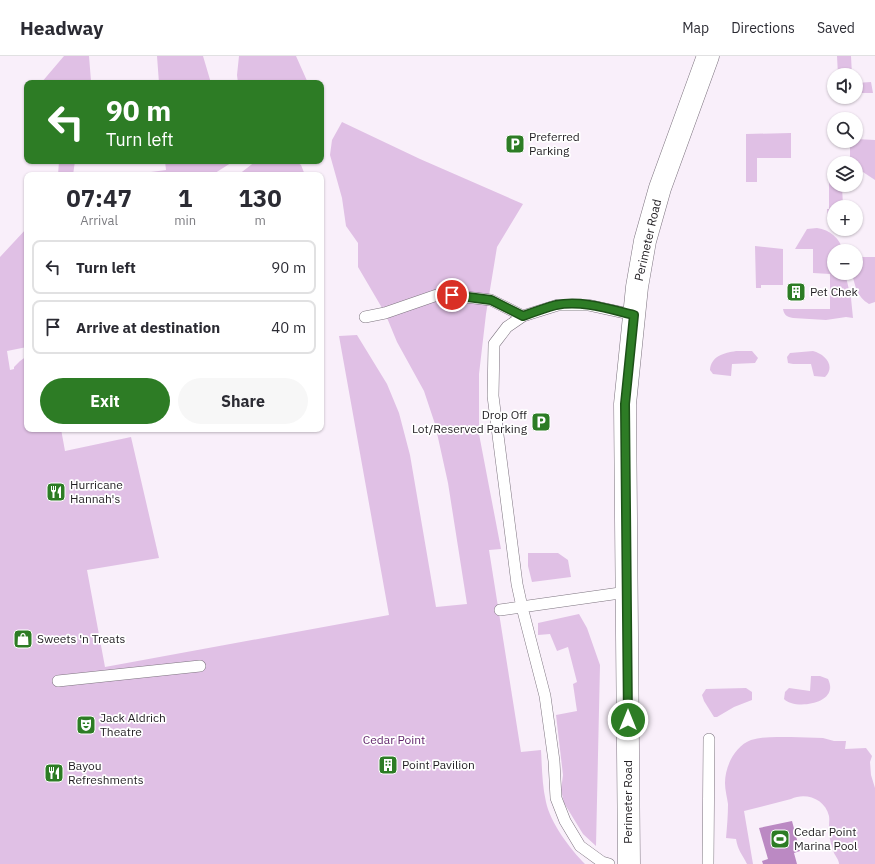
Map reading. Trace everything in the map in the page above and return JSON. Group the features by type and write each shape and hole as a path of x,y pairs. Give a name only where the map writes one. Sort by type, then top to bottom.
{"street":[{"name":"Perimeter Road","path":"629,864 625,404 637,287 645,241 660,188 708,56"}],"lane":[{"path":"365,318 385,313 440,294 491,300 523,316"},
{"path":"609,864 602,862 580,846 565,821 556,798 554,761 545,696 517,584 493,396 494,344 507,327 523,316 558,305 588,304 634,315"},
{"path":"500,610 627,592"},
{"path":"58,681 200,666"},
{"path":"708,864 709,739"}],"green space":[{"path":"64,56 89,56 91,80 44,80"},
{"path":"157,56 203,56 210,80 159,80"},
{"path":"239,56 296,56 307,80 238,80"},
{"path":"837,56 851,56 852,68 838,68"},
{"path":"871,82 873,93 863,93 863,83"},
{"name":"Cedar Point","path":"342,122 420,159 523,204 497,247 486,314 479,374 479,434 501,549 489,550 521,752 541,750 542,776 548,810 561,835 585,864 0,864 0,257 24,231 24,348 7,351 10,370 14,369 14,367 24,358 24,432 62,432 65,451 131,437 159,558 87,570 105,667 389,615 339,336 357,335 387,384 399,413 410,455 436,607 467,604 448,483 435,424 424,391 397,342 385,313 358,267 358,243 346,226 342,198 330,155 332,140"},
{"path":"791,133 791,158 757,158 757,182 746,182 746,134"},
{"path":"863,139 875,140 875,180 863,172 863,156 850,156 850,148 863,148"},
{"path":"59,164 75,164 73,172 58,172"},
{"path":"165,164 229,164 217,172 151,172 166,170"},
{"path":"252,164 300,164 304,172 242,172"},
{"path":"829,192 842,192 843,200 829,200"},
{"path":"807,229 822,229 827,232 827,236 835,236 841,244 827,244 827,274 813,273 813,249 795,249"},
{"path":"755,246 783,249 783,285 761,285 761,288 756,288"},
{"path":"863,257 875,257 875,302 869,304 865,301 859,295 854,280 863,280"},
{"path":"830,280 847,280 851,298 853,318 846,317 826,320 793,318 787,316 783,309 830,309"},
{"path":"736,351 752,351 758,358 755,363 732,364 731,376 713,374 710,370 713,361 716,358 723,354"},
{"path":"813,351 828,361 829,369 825,377 814,376 811,364 788,363 787,357 790,353"},
{"path":"528,553 558,553 568,560 571,577 532,582 528,566"},
{"path":"579,614 587,628 600,665 596,846 583,834 564,803 561,790 563,775 556,715 577,711 573,684 577,682 568,647 557,651 550,634 538,635 538,623"},
{"path":"811,676 820,676 828,679 830,688 828,695 822,700 805,704 796,704 784,699 785,692 789,688 810,691"},
{"path":"746,688 752,692 752,700 734,707 717,717 714,717 702,695 706,689"},
{"path":"766,737 823,738 834,741 846,741 845,749 866,748 872,756 870,762 871,775 875,788 875,864 839,864 829,837 829,816 827,810 819,801 809,797 797,797 744,811 753,864 747,864 739,850 736,839 726,838 728,804 725,788 725,777 732,757 740,747 751,740"}],"shaded area":[{"name":"Cedar Point Marina Pool","path":"792,821 800,851 794,853 797,864 763,864 762,861 768,859 759,828"}],"place":[{"name":"Preferred Parking","path":"515,144"},
{"name":"Pet Chek","path":"796,292"},
{"name":"Drop Off Lot/Reserved Parking","path":"541,422"},
{"name":"Hurricane Hannah's","path":"56,492"},
{"name":"Sweets 'n Treats","path":"23,639"},
{"name":"Jack Aldrich Theatre","path":"86,725"},
{"name":"Point Pavilion","path":"388,765"},
{"name":"Bayou Refreshments","path":"54,773"},
{"name":"Cedar Point Marina Pool","path":"780,839"}],"route":[{"path":"452,295 491,300 523,316 558,305 588,304 634,315 625,404 628,720"}]}
